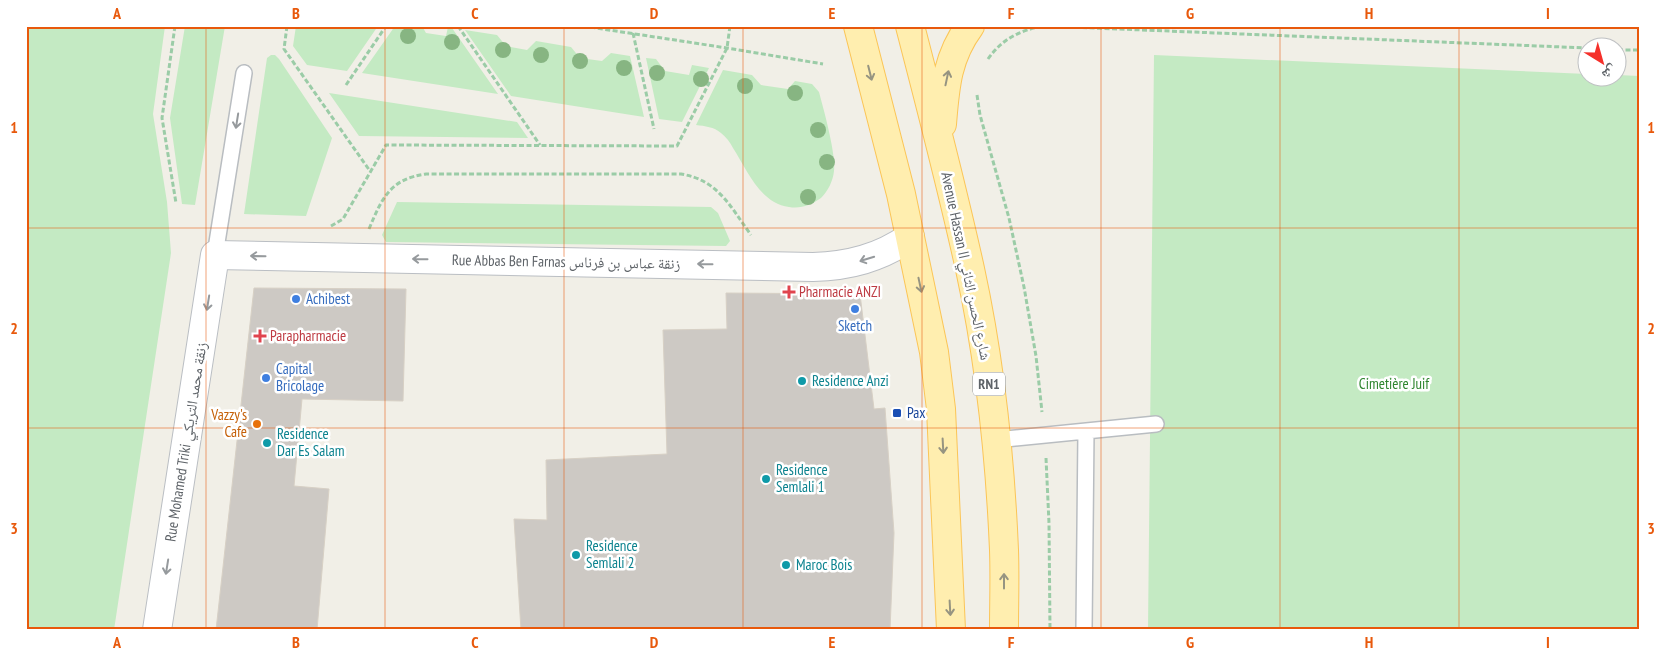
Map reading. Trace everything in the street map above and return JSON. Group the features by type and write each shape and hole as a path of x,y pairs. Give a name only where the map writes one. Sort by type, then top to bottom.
{"main road":[{"path":"858,26 910,237 934,352 941,409 951,630"},
{"name":"Avenue Hassan II شارع الحسن الثاني","path":"910,26 970,270 985,351 996,440 1004,551 1004,630"},
{"path":"940,143 946,77 953,56 970,26"}],"street":[{"name":"Rue Abbas Ben Farnas زنقة عباس بن فرناس","path":"215,255 832,266 855,263 875,256 894,248 910,237"},
{"name":"Rue Mohamed Triki زنقة محمد التريكي","path":"157,630 215,255"}],"lane":[{"path":"215,255 244,73"},
{"path":"996,440 1156,424"},
{"path":"1084,630 1086,431"}],"path":[{"path":"175,26 162,118 176,203"},
{"path":"287,26 284,49 370,171"},
{"path":"346,85 386,26"},
{"path":"458,26 540,145"},
{"path":"583,26 822,64"},
{"path":"625,32 626,26"},
{"path":"327,229 343,218 386,145 677,146 727,48 730,26"},
{"path":"985,62 996,48 1010,37 1026,29 1044,26 1578,48"},
{"path":"633,33 654,129"},
{"path":"978,88 977,97 980,115 1009,218 1036,356 1045,435 1050,523 1050,630"},
{"path":"357,258 384,197 392,187 414,175 681,174 705,181 716,189 774,265"}],"green space":[{"path":"26,26 165,26 153,114 167,202 171,253 114,630 26,630"},
{"path":"185,26 225,26 195,205 182,204 170,118"},
{"path":"296,26 378,26 347,71 307,65 293,46"},
{"path":"395,26 422,26 426,33 446,36 448,27 452,28 498,94 362,73"},
{"path":"465,30 497,35 506,46 527,50 536,41 571,47 580,58 602,61 611,53 630,56 644,117 511,96"},
{"path":"275,55 279,59 332,138 306,216 244,214 267,58"},
{"name":"Cimetière Juif","path":"1154,55 1578,74 1578,88 1628,88 1628,75 1639,76 1639,630 1148,630"},
{"path":"646,58 656,59 665,71 689,75 692,65 709,68 682,122 659,119"},
{"path":"723,70 752,75 761,85 788,89 795,81 812,84 819,92 829,132 834,163 831,182 821,198 802,207 789,207 770,199 755,184 725,136 712,128 696,125"},
{"path":"329,93 517,122 528,138 359,136"},
{"path":"397,202 711,207 718,213 730,241 726,246 386,242 382,235"}],"building":[{"name":"Residence Dar Es Salam","path":"254,288 406,289 403,401 302,399 294,486 329,489 317,630 216,630"},
{"path":"726,293 860,294 874,409 885,408 894,533 890,630 521,630 514,519 547,520 546,460 667,454 663,330 727,329"}],"place":[{"name":"Pharmacie ANZI","path":"789,292"},
{"name":"Achibest","path":"296,299"},
{"name":"Sketch","path":"855,309"},
{"name":"Parapharmacie","path":"260,336"},
{"name":"Capital Bricolage","path":"266,378"},
{"name":"Residence Anzi","path":"802,381"},
{"name":"Pax","path":"897,413"},
{"name":"Vazzy's Cafe","path":"257,424"},
{"name":"Residence Dar Es Salam","path":"267,443"},
{"name":"Residence Semlali 1","path":"766,479"},
{"name":"Residence Semlali 2","path":"576,555"},
{"name":"Maroc Bois","path":"786,565"}]}
